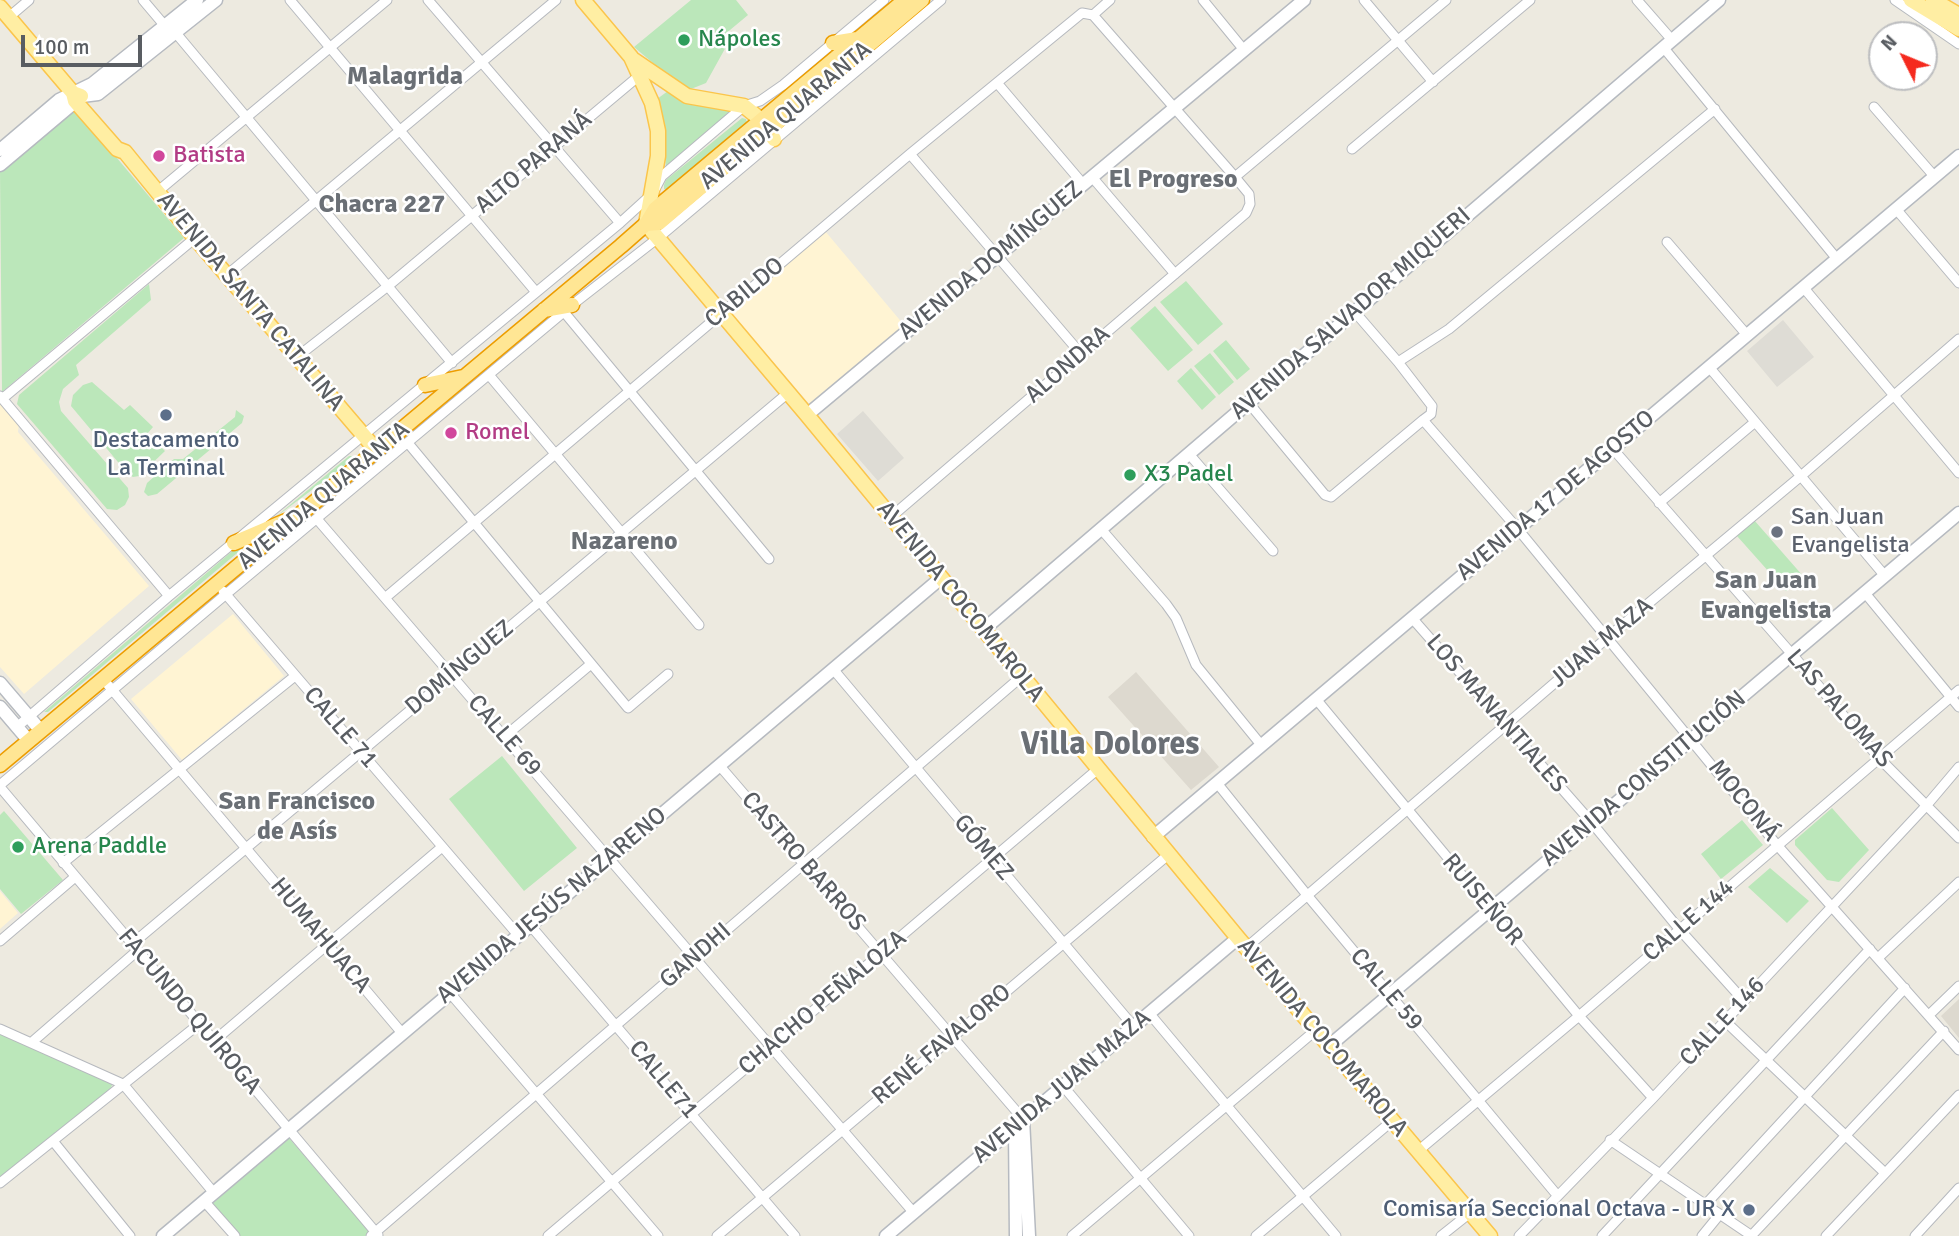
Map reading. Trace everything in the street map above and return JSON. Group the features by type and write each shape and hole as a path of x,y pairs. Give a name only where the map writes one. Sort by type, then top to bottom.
{"highway":[{"name":"AVENIDA QUARANTA","path":"768,129 858,38 905,0"},
{"name":"AVENIDA QUARANTA","path":"0,765 41,731 108,684 221,590 302,513 382,456 464,377 646,224 655,209 768,129 922,0"},
{"path":"833,43 858,38"},
{"path":"543,310 568,308"},
{"path":"425,385 464,377"},
{"path":"234,543 302,513"}],"main road":[{"path":"170,29 197,0"},
{"path":"0,165 92,84 216,0"},
{"path":"583,0 631,57 652,103 658,131 658,156 646,224"},
{"name":"AVENIDA DOMÍNGUEZ","path":"807,415 1304,0"},
{"name":"AVENIDA SALVADOR MIQUERI","path":"983,630 1719,0"},
{"path":"1911,0 1959,29"},
{"path":"1935,1 1959,15"},
{"name":"AVENIDA SANTA CATALINA","path":"4,12 117,149 125,152 382,456"},
{"path":"631,57 687,96 744,106 768,129"},
{"path":"0,150 59,100 76,97"},
{"name":"AVENIDA 17 DE AGOSTO","path":"1153,836 1959,156"},
{"name":"AVENIDA COCOMAROLA","path":"646,224 807,415 1168,855 1490,1236"},
{"name":"AVENIDA CONSTITUCIÓN","path":"1329,1046 1959,513"},
{"name":"AVENIDA JESÚS NAZARENO","path":"163,1236 941,578"},
{"path":"0,683 41,731"},
{"path":"0,707 29,741"},
{"name":"AVENIDA JUAN MAZA","path":"886,1236 1149,1013 1242,943"},
{"path":"1016,1236 1019,1123"},
{"path":"1019,1123 1029,1236"}],"street":[{"path":"4,12 29,0"},
{"path":"144,0 247,117 452,363"},
{"path":"290,0 536,292"},
{"path":"157,192 387,0"},
{"path":"428,0 556,145 620,223"},
{"path":"227,275 556,0"},
{"path":"221,590 317,519 382,456 408,443 568,308 658,238 768,129 940,0"},
{"name":"CABILDO","path":"385,598 910,154 1082,13 1093,15 1110,0"},
{"path":"1203,0 1244,50"},
{"path":"1364,0 1433,82"},
{"path":"1093,15 1235,177 1446,0"},
{"path":"1352,149 1530,0"},
{"path":"1637,0 1715,109 1837,259"},
{"path":"1895,0 1959,44"},
{"path":"17,727 169,596 620,223 653,192 662,176 744,106 760,101 783,85 880,1"},
{"name":"ALTO PARANÁ","path":"297,357 388,286 640,75"},
{"path":"998,84 1175,274"},
{"path":"1874,107 1934,176"},
{"path":"1398,362 1449,328 1715,109"},
{"path":"910,154 1081,354"},
{"name":"ALONDRA","path":"891,517 1245,213 1250,204 1249,194 1235,177"},
{"path":"1896,209 1959,283"},
{"path":"169,596 1,397 195,238"},
{"path":"1667,242 1746,335"},
{"path":"1803,288 1959,473"},
{"path":"568,308 629,391 769,559"},
{"name":"MOCONÁ","path":"1354,311 1432,406 1427,417 1607,638 1693,739 1777,845 1959,1050"},
{"name":"JUAN MAZA","path":"1242,943 1307,895 1959,339"},
{"path":"1709,367 1885,576"},
{"path":"489,375 699,625"},
{"name":"DOMÍNGUEZ","path":"31,1043 246,848 788,393"},
{"path":"1248,402 1325,495 1331,497 1427,417"},
{"path":"1659,503 1755,422"},
{"path":"408,443 628,708 668,674"},
{"name":"LAS PALOMAS","path":"1613,449 1792,653 1879,758 1959,838"},
{"path":"1189,454 1273,551"},
{"name":"CALLE 69","path":"317,519 914,1213"},
{"path":"1101,529 1166,604 1176,618 1196,665 1262,746"},
{"name":"CALLE 71","path":"221,590 518,935"},
{"path":"1865,593 1955,694 1959,707"},
{"name":"LOS MANANTIALES","path":"1412,618 1592,823 1680,930 1744,1000"},
{"path":"504,737 591,664"},
{"name":"GÓMEZ","path":"833,669 1134,1027"},
{"path":"62,863 295,676"},
{"name":"GANDHI","path":"376,1235 1021,677"},
{"path":"0,786 108,684"},
{"name":"HUMAHUACA","path":"108,684 402,1033"},
{"name":"CALLE 144","path":"1418,1151 1955,694"},
{"name":"RUISEÑOR","path":"1316,699 1579,1016 1653,1098"},
{"name":"CASTRO BARROS","path":"719,765 881,953 1019,1123"},
{"name":"CALLE 146","path":"1520,1236 1653,1098 1926,806 1959,767"},
{"name":"CHACHO PEÑALOZA","path":"548,1236 1097,769"},
{"name":"CALLE 59","path":"1217,783 1558,1195"},
{"name":"FACUNDO QUIROGA","path":"0,786 376,1235"},
{"path":"214,1041 442,847"},
{"name":"RENÉ FAVALORO","path":"717,1236 1168,855"},
{"path":"0,941 75,877"},
{"path":"1878,958 1959,882"},
{"name":"CALLE71","path":"530,925 795,1236"},
{"path":"1602,1236 1870,949"},
{"path":"1929,1015 1959,986"},
{"path":"1706,1204 1905,988"},
{"path":"450,993 658,1236"},
{"path":"1149,1013 1336,1236"},
{"path":"1725,1021 1885,1173"},
{"path":"0,1183 199,1024"},
{"path":"0,1030 123,1084 209,1197 234,1236"},
{"path":"1072,1236 1316,1030"},
{"path":"1610,1140 1752,1236 1944,1031"},
{"path":"1063,1086 1189,1236"},
{"path":"1826,1236 1959,1095"},
{"path":"1256,1236 1392,1121"},
{"path":"53,1141 130,1236"},
{"path":"1915,1236 1959,1188"},
{"path":"1441,1236 1469,1213"},
{"path":"1702,1236 1720,1214"}],"shaded area":[{"path":"825,231 904,325 810,405 730,311"},
{"path":"1783,320 1814,357 1777,387 1747,351"},
{"path":"0,402 19,423 18,432 149,586 24,694 0,667"},
{"path":"863,411 904,458 878,481 837,434"},
{"path":"233,614 284,676 182,760 131,699"},
{"path":"1136,672 1219,767 1191,790 1108,697"},
{"path":"0,891 18,913 0,929"},
{"path":"1959,999 1959,1038 1941,1016"}],"green space":[{"name":"Nápoles","path":"691,0 736,0 748,15 724,35 727,45 706,83 686,91 634,47"},
{"path":"668,91 696,104 732,110 666,168 662,121 657,99"},
{"path":"75,108 184,238 2,392 0,171"},
{"path":"742,118 746,119 747,123 669,191 664,189 666,180"},
{"path":"1186,281 1223,324 1198,345 1160,302"},
{"path":"149,284 151,300 76,365 79,375 63,389 59,402 61,411 128,488 129,497 125,505 117,510 107,509 17,404 19,395"},
{"path":"1155,306 1193,350 1168,371 1130,328"},
{"path":"1226,340 1250,369 1237,380 1213,351"},
{"path":"1210,353 1234,382 1219,395 1194,366"},
{"path":"1191,368 1216,397 1202,410 1177,381"},
{"path":"92,382 124,410 130,405 153,427 147,434 165,451 139,476 128,474 71,406 73,395 83,385"},
{"path":"236,410 244,416 242,423 157,494 148,496 144,492 147,483 174,459 183,459 235,417"},
{"path":"349,456 353,456 352,460 273,519"},
{"path":"1754,520 1803,576 1786,591 1737,536"},
{"path":"261,533 48,712 44,712 237,547"},
{"path":"502,756 577,848 524,891 449,799"},
{"path":"1832,808 1869,850 1839,882 1827,880 1795,845 1795,840"},
{"name":"Arena Paddle","path":"4,811 63,880 21,914 0,889 0,815"},
{"path":"1742,820 1763,845 1721,879 1701,854"},
{"path":"1770,868 1809,901 1787,923 1748,887"},
{"path":"0,1031 113,1083 109,1092 0,1180"},
{"path":"289,1138 370,1232 365,1236 239,1236 212,1204"}],"place":[{"name":"Nápoles","path":"684,40"},
{"name":"Batista","path":"159,156"},
{"name":"Destacamento La Terminal","path":"166,415"},
{"name":"Romel","path":"451,433"},
{"name":"X3 Padel","path":"1130,475"},
{"name":"San Juan Evangelista","path":"1777,532"},
{"name":"Arena Paddle","path":"18,847"},
{"name":"Comisaría Seccional Octava - UR X","path":"1749,1210"}],"district":[{"name":"Malagrida","path":"405,77"},
{"name":"El Progreso","path":"1173,180"},
{"name":"Chacra 227","path":"382,205"},
{"name":"Nazareno","path":"624,542"},
{"name":"San Juan Evangelista","path":"1766,596"},
{"name":"Villa Dolores","path":"1110,746"},
{"name":"San Francisco de Asís","path":"297,817"}]}
